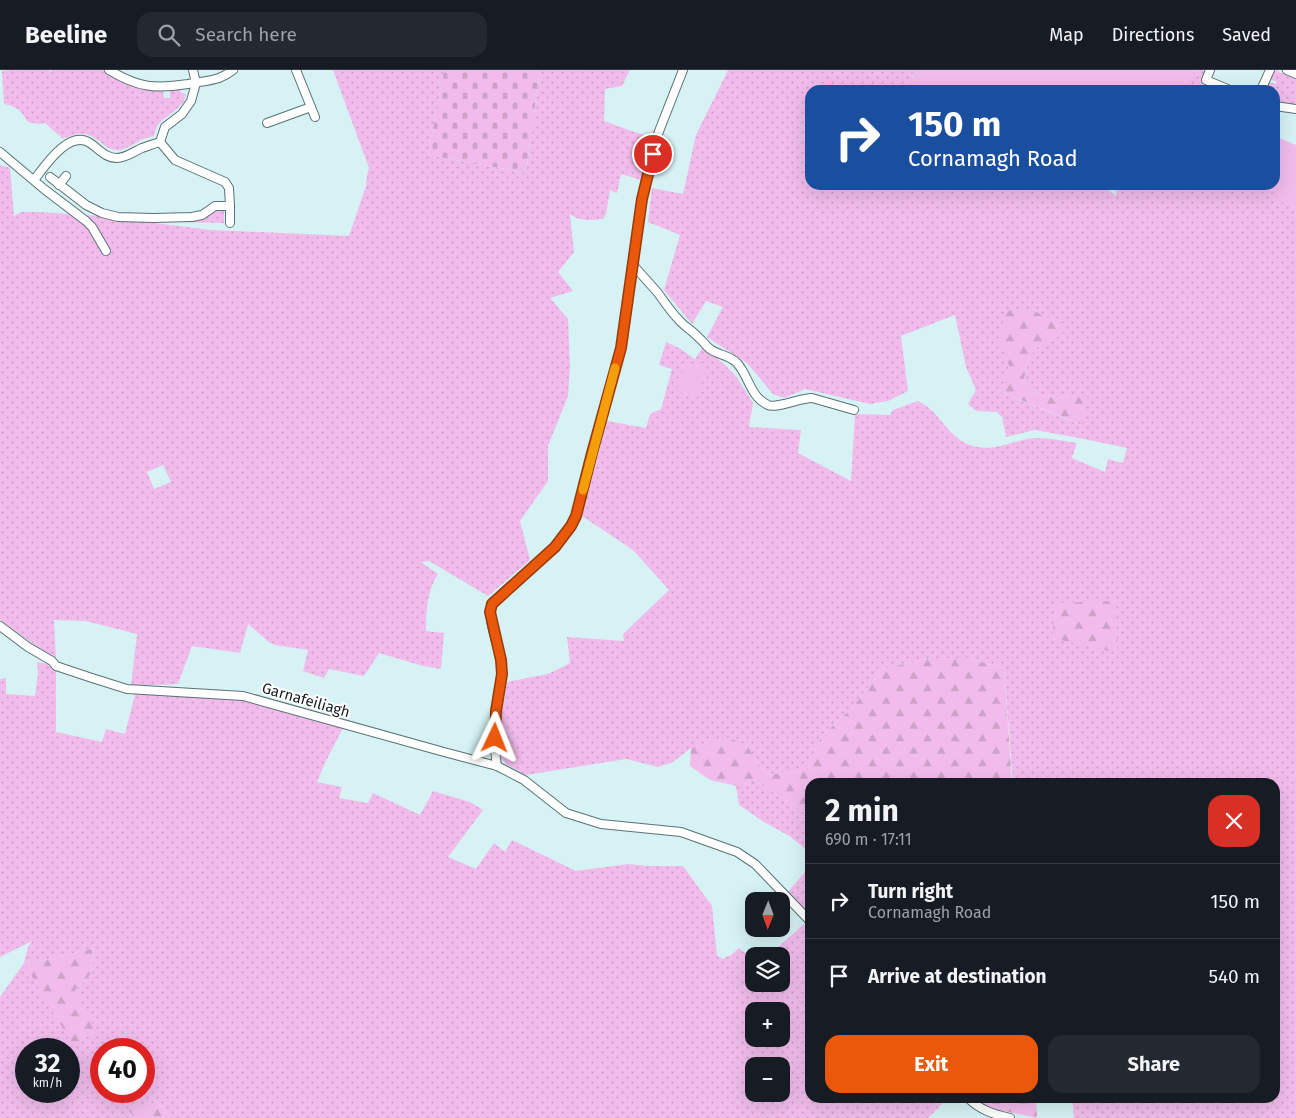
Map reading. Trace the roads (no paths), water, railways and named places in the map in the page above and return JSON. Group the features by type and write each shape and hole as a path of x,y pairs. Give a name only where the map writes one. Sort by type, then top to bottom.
{"street":[{"path":"109,70 141,85 153,87 196,83 219,78 233,70"},
{"path":"160,142 165,127 189,106 196,83 193,70"},
{"path":"296,70 315,117"},
{"path":"497,766 494,752 496,711 502,674 501,660 490,612 492,604 555,547 576,516 621,348 642,199 656,139 683,70"},
{"path":"1210,70 1206,80 1218,85"},
{"path":"1263,85 1270,70"},
{"path":"1287,70 1296,74"},
{"path":"166,87 167,97"},
{"path":"268,123 311,107"},
{"path":"1280,107 1296,109"},
{"path":"34,180 54,154 62,147 74,142 81,140 87,142 104,154 117,158 124,157 160,142"},
{"path":"160,142 175,160 225,182 229,188 230,223"},
{"path":"0,152 86,221 96,233 106,251"},
{"path":"59,184 66,176"},
{"path":"50,177 86,205 102,213 118,217 192,217 202,215 215,206 230,206"},
{"path":"633,265 681,322 701,339 708,348 737,363 755,396 760,400 770,406 775,406 812,398 854,410"},
{"name":"Garnafeiliagh","path":"0,626 28,647 52,661 56,666 127,689 243,696 497,766 524,780 566,813 601,824 681,832 737,852 755,864 805,916"},
{"path":"974,1103 991,1114 1010,1118"}]}
